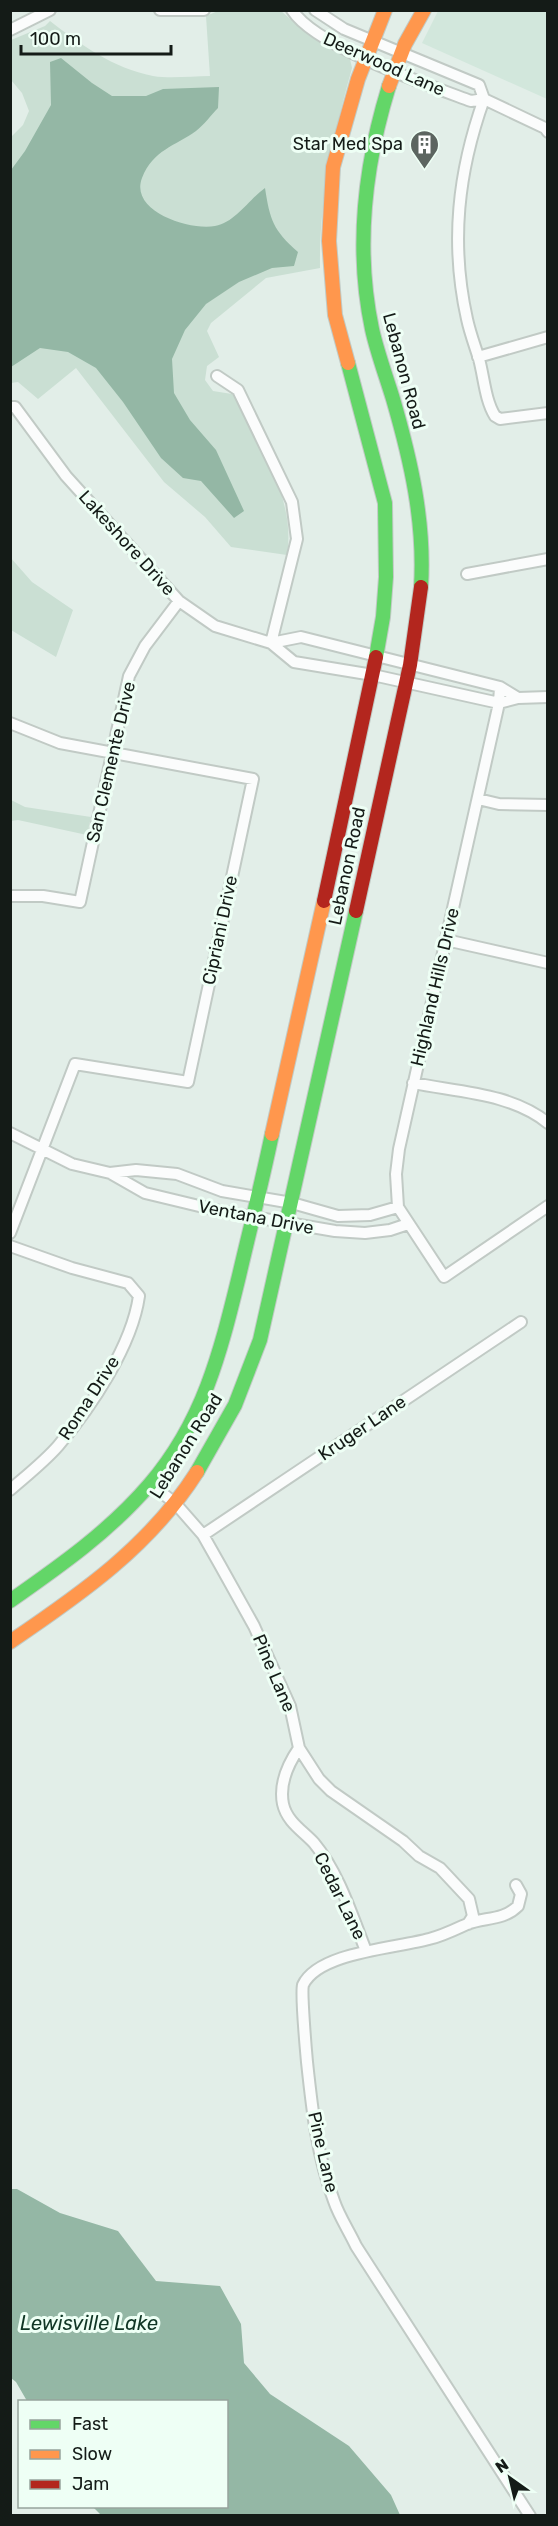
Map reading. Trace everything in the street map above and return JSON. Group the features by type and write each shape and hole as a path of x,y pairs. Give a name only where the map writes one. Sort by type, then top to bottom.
{"main road":[{"name":"Lebanon Road","path":"10,1601 87,1546 150,1484 182,1439 202,1401 219,1358 254,1217 373,675 383,617 386,578 385,503 335,315 329,241 333,167 366,59 386,10"},
{"name":"Lebanon Road","path":"10,1642 102,1577 142,1541 176,1503 226,1423 255,1358 410,665 420,601 422,538 411,467 371,324 363,263 364,203 374,139 389,84 424,10"}],"street":[{"path":"10,30 50,10"},
{"path":"160,10 204,10"},
{"name":"Deerwood Lane","path":"292,10 298,19 317,35 366,59 471,101 484,99 548,132"},
{"name":"Deerwood Lane","path":"315,10 344,29 478,85 484,99"},
{"path":"484,99 463,167 457,226 459,272 467,321 495,416 500,419 548,413"},
{"path":"478,357 548,337"},
{"path":"217,376 238,390 292,502 297,538 272,644 301,637 501,687 518,698"},
{"name":"Lakeshore Drive","path":"10,407 15,408 66,476 179,601 215,626 272,644 294,662 373,675 499,703 518,698 548,697"},
{"path":"467,574 548,559"},
{"name":"San Clemente Drive","path":"10,896 43,896 80,902 129,676 145,646 179,601"},
{"name":"Highland Hills Drive","path":"501,687 399,1149 396,1174 398,1206 444,1277 548,1206"},
{"path":"10,723 60,743 112,753"},
{"name":"Cipriani Drive","path":"40,1150 75,1064 188,1082 253,779 112,753"},
{"path":"478,799 499,804 548,805"},
{"path":"446,940 548,963"},
{"path":"413,1083 517,1104 548,1123"},
{"name":"Ventana Drive","path":"10,1133 72,1164 110,1173 145,1193 254,1217 334,1231 366,1233 390,1230 408,1224"},
{"path":"10,1233 40,1150"},
{"name":"Ventana Drive","path":"110,1173 136,1170 177,1174 222,1191 291,1203 338,1215 370,1215 398,1206"},
{"name":"Roma Drive","path":"10,1246 72,1268 128,1283 139,1296 131,1330 99,1390 57,1446 10,1490"},
{"name":"Kruger Lane","path":"203,1535 521,1322"},
{"name":"Pine Lane","path":"150,1484 176,1503 203,1535 254,1626 290,1706 299,1748 319,1779 331,1791 403,1841 419,1856 440,1868 460,1887 472,1906 473,1916 468,1923"},
{"name":"Cedar Lane","path":"299,1748 285,1776 283,1805 289,1818 321,1852 341,1891 366,1952"},
{"name":"Pine Lane","path":"516,1885 521,1894 515,1909 502,1916 468,1923 429,1939 366,1952 314,1971 303,1986 304,2031 314,2123 322,2165 334,2203 356,2246 530,2516"}],"shaded area":[{"path":"218,11 281,11 304,31 350,59 352,68 339,117 325,192 320,268 266,278 211,323 207,331 219,357 207,366 205,380 213,391 232,394 236,397 265,453 281,493 286,514 287,555 231,547 205,517 164,482 76,368 38,399 18,382 11,383 11,137 23,125 29,111 22,93 11,80 11,40 45,26 50,21 98,54 138,72 167,77 210,76 206,16"},
{"path":"438,11 547,11 547,99 422,43"},
{"path":"10,557 32,582 73,610 56,657 11,630"},
{"path":"11,800 25,807 91,817 87,835 18,820 11,821"}],"water":[{"path":"61,58 112,96 146,96 163,89 219,87 218,108 199,129 152,161 142,178 140,190 145,201 165,217 178,222 204,227 215,226 236,215 265,188 274,224 298,252 294,266 272,268 239,282 206,304 185,330 172,359 174,393 190,420 216,450 244,511 234,518 201,481 183,478 161,458 123,402 96,368 68,352 40,348 11,367 11,170 25,151 51,105 50,62"},
{"name":"Lewisville Lake","path":"11,2189 17,2189 60,2213 118,2231 156,2281 220,2286 241,2324 244,2363 270,2394 349,2446 391,2495 400,2515 101,2515 94,2508 228,2508 228,2400 26,2400 11,2378"}],"traffic: fast":[{"path":"389,86 374,145 369,176 365,206 364,268 372,329 400,422 411,469 419,515 421,587"},
{"path":"348,363 385,503 386,577 383,617 376,657"},
{"path":"197,1472 235,1405 260,1340 356,911"},
{"path":"10,1601 66,1561 135,1501 184,1436 207,1386 225,1333 272,1134"}],"traffic: slow":[{"path":"348,363 335,315 329,241 333,167 358,79 385,10"},
{"path":"389,86 405,44 424,10"},
{"path":"272,1134 324,901"},
{"path":"10,1642 88,1587 136,1546 178,1499 197,1472"}],"traffic: jam":[{"path":"356,911 410,665 421,587"},
{"path":"324,901 376,657"}],"place":[{"name":"Star Med Spa","path":"424,170"}]}
